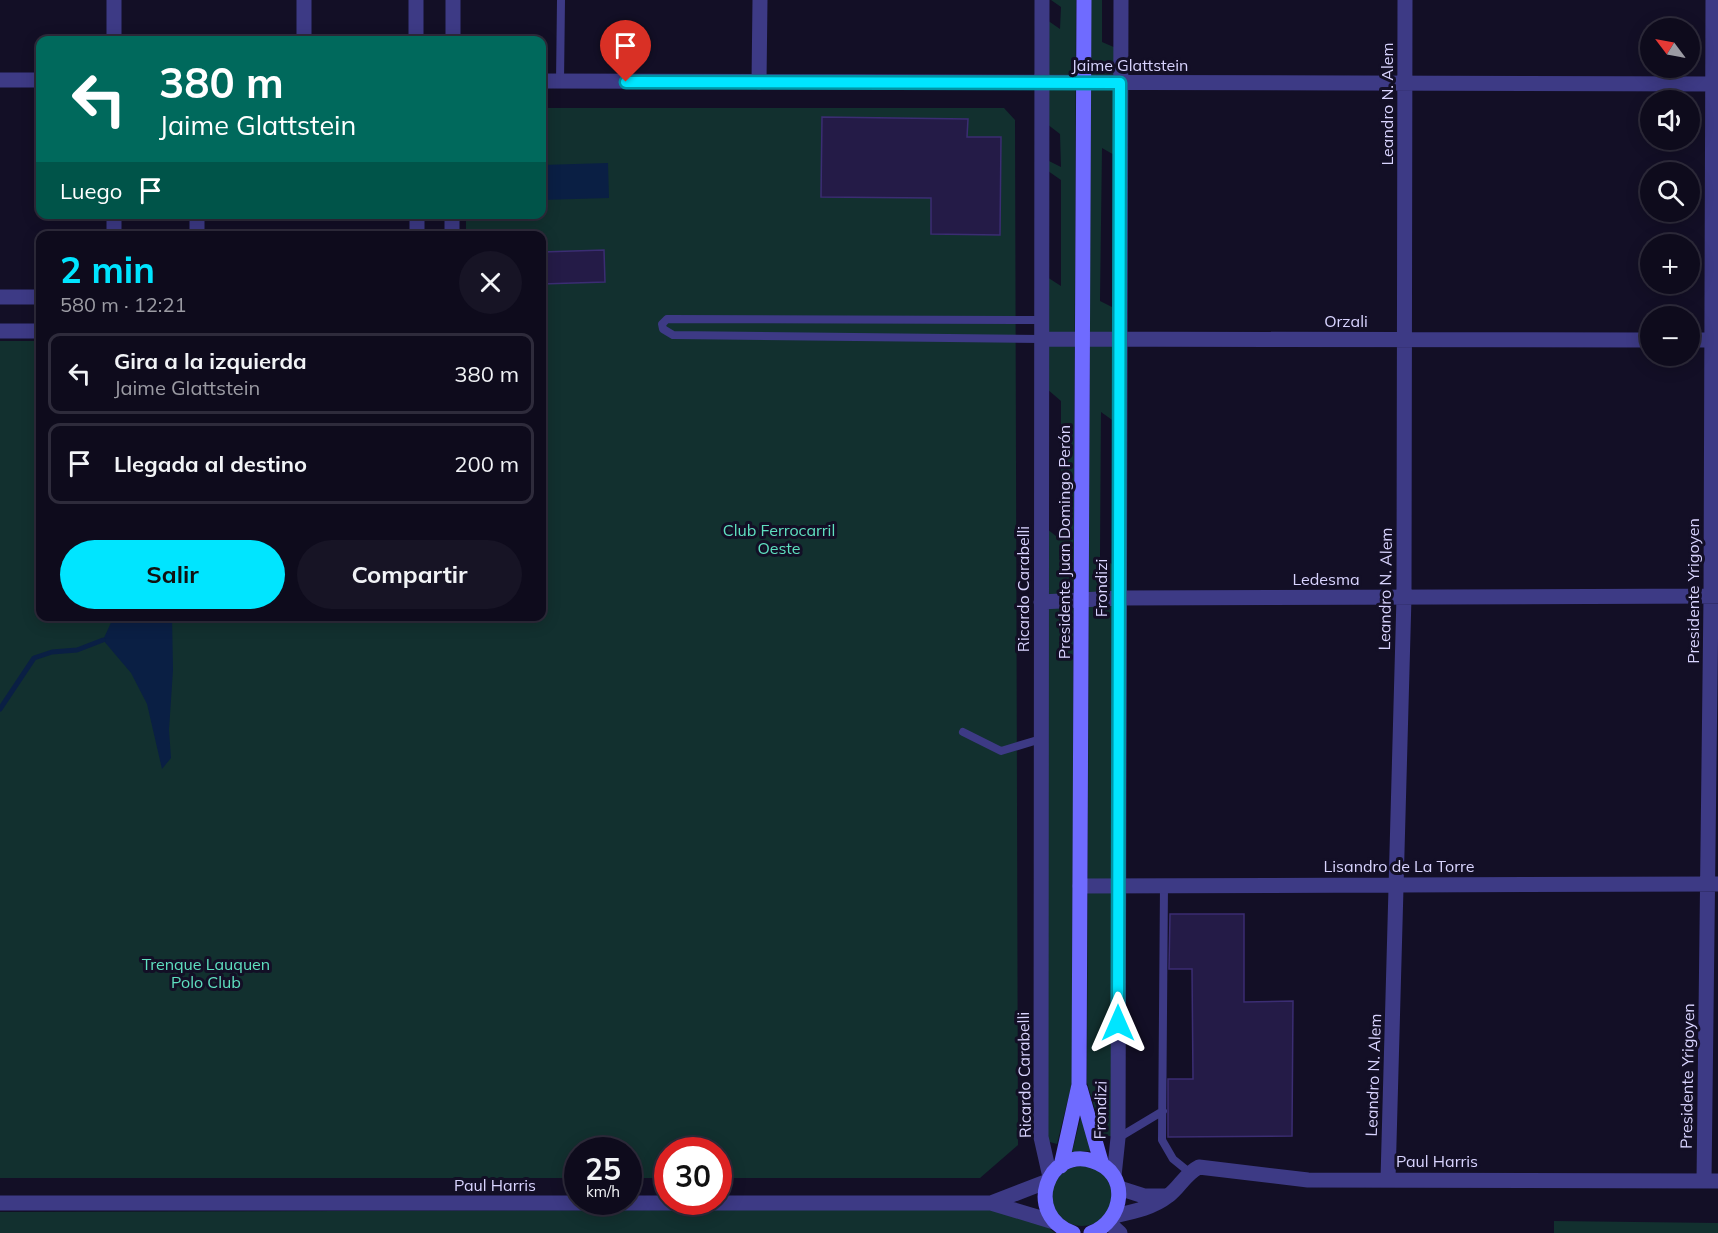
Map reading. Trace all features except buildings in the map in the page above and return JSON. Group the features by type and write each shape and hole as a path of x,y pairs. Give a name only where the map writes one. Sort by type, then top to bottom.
{"main road":[{"name":"Presidente Juan Domingo Perón","path":"1084,0 1080,1085 1102,1164"},
{"name":"Presidente Juan Domingo Perón","path":"1063,1229 1045,1203 1080,1085"},
{"path":"1053,1174 1081,1159 1102,1164 1116,1182 1120,1198 1106,1228"}],"street":[{"path":"114,0 114,36"},
{"path":"304,0 304,36"},
{"path":"416,0 416,36"},
{"path":"453,0 453,36"},
{"path":"759,82 760,0"},
{"name":"Ricardo Carabelli","path":"1042,0 1041,1137 1053,1174"},
{"name":"Frondizi","path":"1116,1182 1118,1138 1121,0"},
{"name":"Leandro N. Alem","path":"1388,1179 1404,597 1405,0"},
{"name":"Presidente Yrigoyen","path":"1711,1181 1715,340 1713,0"},
{"path":"0,80 36,80"},
{"name":"Jaime Glattstein","path":"546,81 1715,84"},
{"path":"0,297 36,297"},
{"path":"0,331 36,331"},
{"name":"Orzali","path":"1042,339 1640,340"},
{"name":"Ledesma","path":"1041,603 1119,598 1714,597"},
{"name":"Lisandro de La Torre","path":"1080,886 1713,884"},
{"name":"Paul Harris","path":"1190,1172 1199,1167 1308,1180 1711,1181"},
{"path":"1106,1228 1168,1197 1190,1172"},
{"name":"Paul Harris","path":"991,1203 1053,1174"},
{"path":"1116,1182 1144,1196 1168,1197"},
{"name":"Paul Harris","path":"0,1203 991,1203 1063,1229"}],"lane":[{"path":"560,81 561,0"},
{"path":"1042,320 667,319 662,324 663,329 673,335 1042,339"},
{"path":"963,732 1001,751 1041,739"},
{"path":"1164,884 1162,1140 1173,1160 1190,1172"},
{"path":"1118,1138 1163,1111"}],"green space":[{"path":"1051,0 1076,0 1072,1083 1057,1144 1046,1141 1047,529 1061,540 1061,401 1047,389 1047,277 1061,286 1061,180 1048,171 1047,160 1061,167 1060,134 1047,124 1047,20 1060,29 1061,7"},
{"path":"1091,0 1102,0 1102,42 1116,48 1116,156 1102,148 1100,301 1116,309 1115,422 1101,412 1100,557 1115,566 1114,1136 1103,1136 1087,1083"},
{"path":"546,108 1004,108 1015,120 1018,1145 980,1178 732,1178 732,1137 654,1137 654,1178 642,1178 642,1137 564,1137 564,1178 0,1178 0,341 36,341 36,621 546,621 546,231 466,231 466,219 546,219"},
{"path":"1081,1116 1091,1151 1072,1152"},
{"path":"1082,1166 1103,1175 1112,1196 1103,1217 1082,1226 1061,1217 1052,1196 1061,1175"},
{"path":"994,1209 1045,1225 1055,1233 0,1233 0,1212 564,1210 564,1215 642,1215 642,1210 654,1210 654,1215 732,1215 732,1210"},
{"path":"1554,1221 1718,1223 1718,1233 1554,1233"}],"water":[{"path":"608,163 609,198 546,200 546,165"},
{"path":"112,621 172,621 173,670 169,730 171,758 162,769 147,704 131,673 103,640"}],"waterway":[{"path":"0,709 34,658 52,652 77,650 103,640"}],"route":[{"path":"626,82 1120,83 1118,1023"}],"park label":[{"name":"Club Ferrocarril Oeste","path":"779,539"},
{"name":"Trenque Lauquen Polo Club","path":"206,973"}]}
